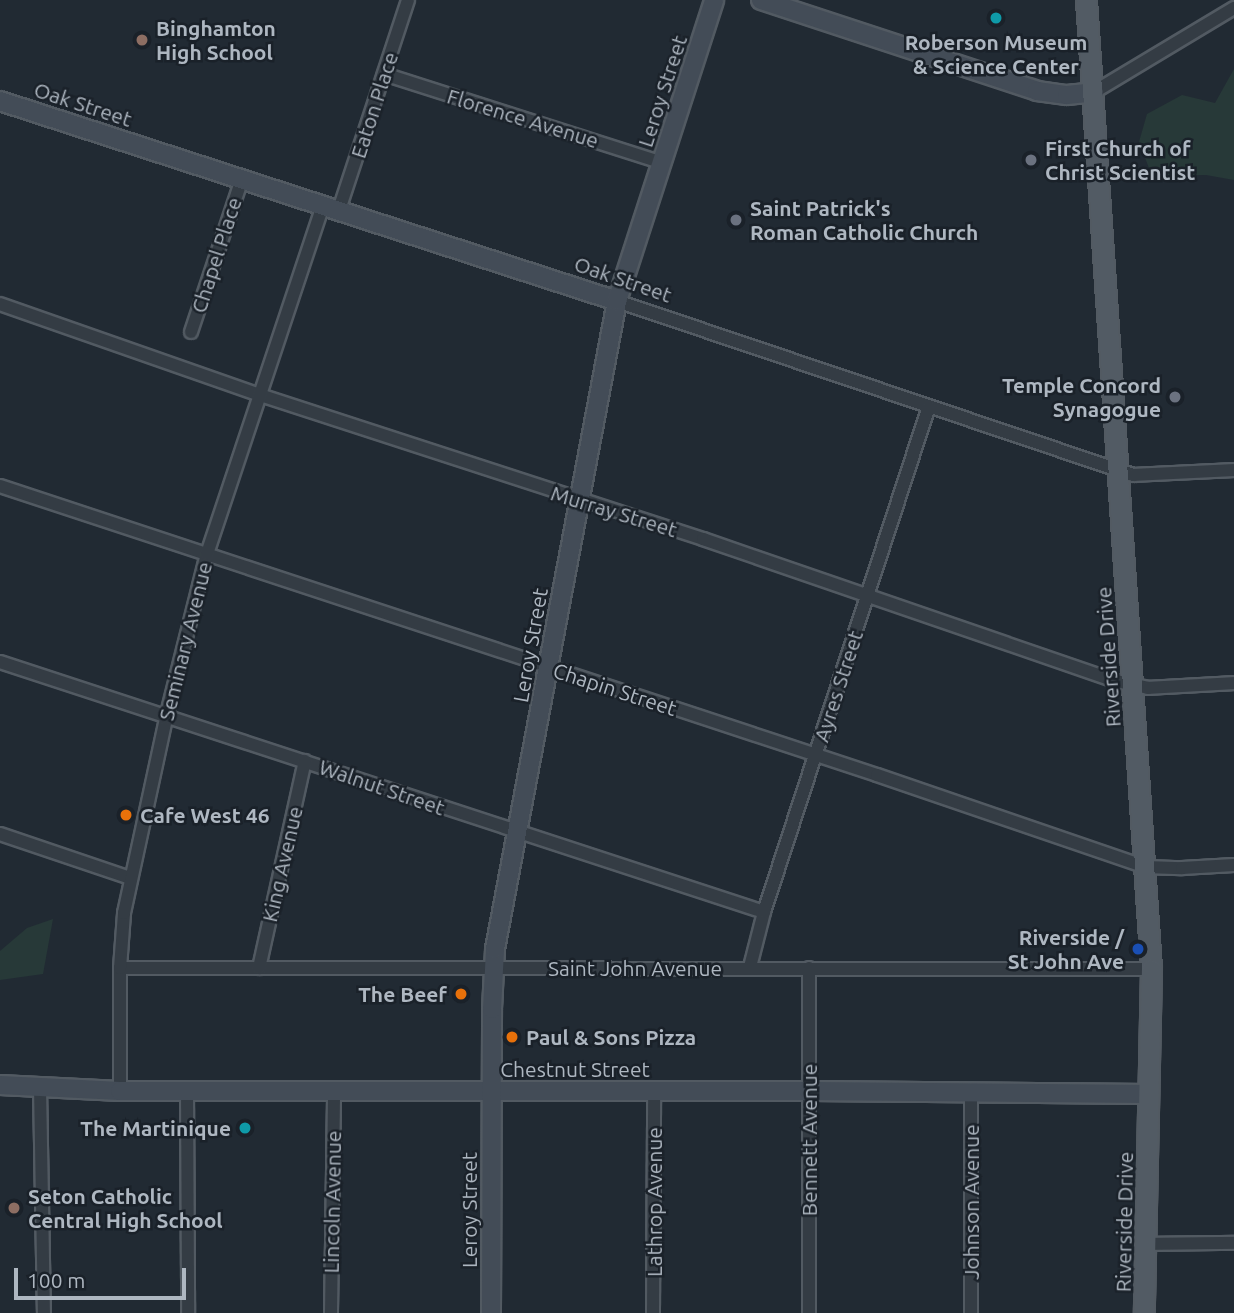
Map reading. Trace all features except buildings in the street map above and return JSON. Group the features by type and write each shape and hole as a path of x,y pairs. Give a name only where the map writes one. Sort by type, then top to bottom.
{"main road":[{"name":"Riverside Drive","path":"1086,0 1151,969 1144,1313"}],"street":[{"name":"Eaton Place","path":"331,208 384,74 408,0"},
{"name":"Leroy Street","path":"491,1313 494,968 617,301 714,0"},
{"path":"761,0 1037,91 1067,95 1094,92 1234,8"},
{"name":"Florence Avenue","path":"384,74 663,163"},
{"name":"Oak Street","path":"0,101 617,301 1119,470 1142,475 1234,470"},
{"name":"Chapel Place","path":"191,332 242,178"},
{"name":"Seminary Avenue","path":"120,1091 120,968 130,878 166,718 206,554 260,395 331,208"},
{"name":"Murray Street","path":"0,304 260,395 1133,685 1167,688 1234,683"},
{"name":"Ayres Street","path":"750,967 764,912 929,406"},
{"name":"Chapin Street","path":"0,486 1145,867 1182,869 1234,865"},
{"name":"Walnut Street","path":"0,662 764,912"},
{"name":"King Avenue","path":"258,968 304,761"},
{"path":"0,834 130,878"},
{"name":"Saint John Avenue","path":"120,968 1151,969"},
{"name":"Bennett Avenue","path":"808,968 809,1313"},
{"name":"Chestnut Street","path":"0,1085 120,1091 971,1091 1149,1094"},
{"path":"40,1087 44,1313"},
{"path":"187,1090 188,1313"},
{"name":"Lathrop Avenue","path":"653,1313 654,1091"},
{"name":"Johnson Avenue","path":"971,1091 971,1313"},
{"name":"Lincoln Avenue","path":"331,1313 334,1092"},
{"path":"1146,1244 1234,1243"}],"shaded area":[{"path":"1234,69 1234,180 1206,175 1152,176 1139,142 1147,114 1182,95 1215,103"},
{"path":"53,919 43,974 0,980 0,951 27,928"}],"place":[{"name":"Roberson Museum & Science Center","path":"996,18"},
{"name":"Binghamton High School","path":"142,40"},
{"name":"First Church of Christ Scientist","path":"1031,160"},
{"name":"Saint Patrick's Roman Catholic Church","path":"736,220"},
{"name":"Temple Concord Synagogue","path":"1175,397"},
{"name":"Cafe West 46","path":"126,815"},
{"name":"Riverside / St John Ave","path":"1138,949"},
{"name":"The Beef","path":"461,994"},
{"name":"Paul & Sons Pizza","path":"512,1037"},
{"name":"The Martinique","path":"245,1128"},
{"name":"Seton Catholic Central High School","path":"14,1208"}]}
